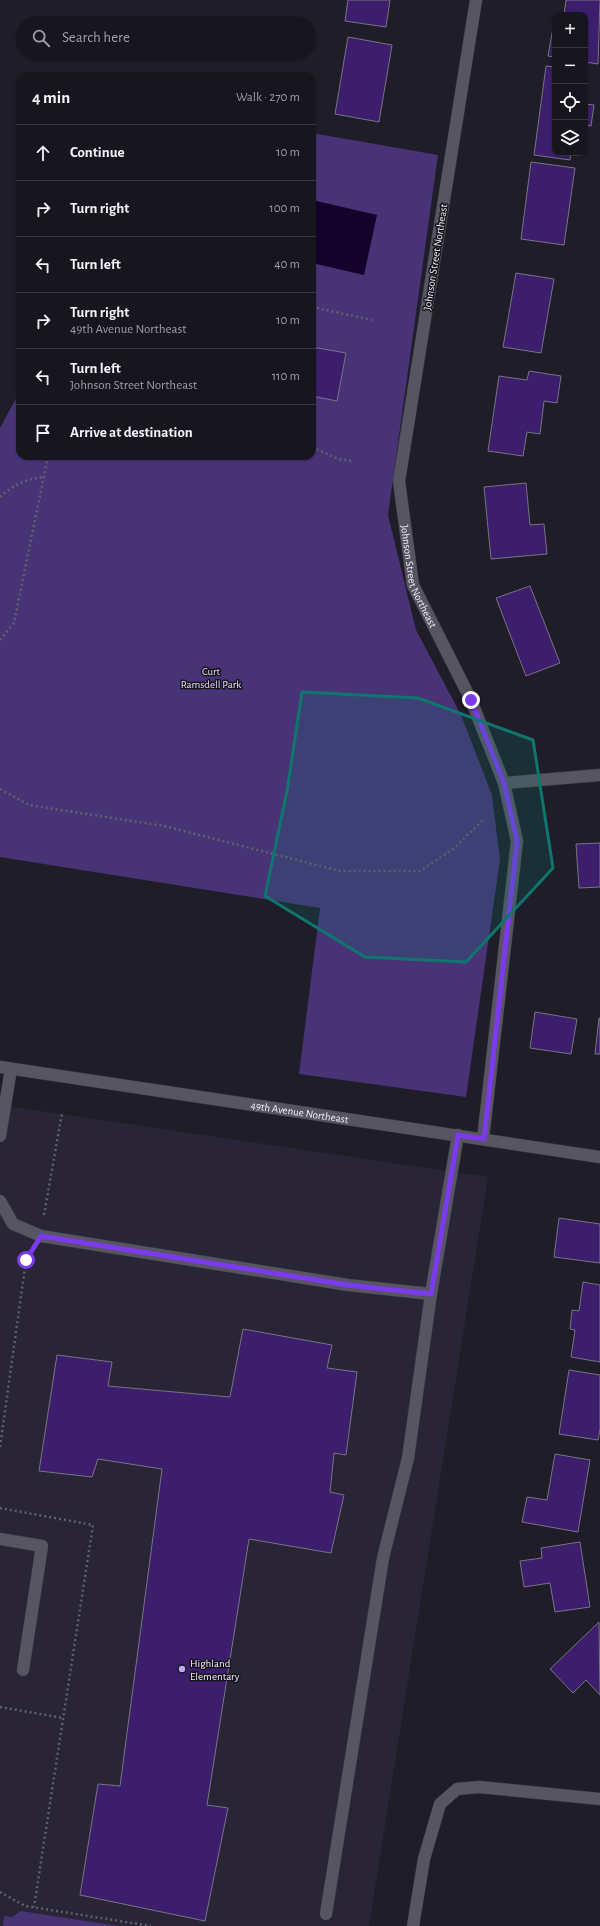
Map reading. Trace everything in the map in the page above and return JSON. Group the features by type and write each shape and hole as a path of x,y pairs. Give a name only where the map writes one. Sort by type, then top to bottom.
{"street":[{"name":"Johnson Street Northeast","path":"476,0 399,481 413,585 471,700 504,783 517,841 484,1139"},
{"path":"504,783 600,775"},
{"path":"0,1136 5,1068"},
{"name":"49th Avenue Northeast","path":"5,1068 600,1157"},
{"path":"326,1914 383,1558 408,1458 431,1294 458,1135"},
{"path":"0,1201 13,1224 41,1236 348,1285 431,1294"},
{"path":"0,1539 42,1546 24,1670"},
{"path":"413,1926 424,1859 440,1804 457,1789 479,1787 600,1799"}],"path":[{"path":"316,308 372,320"},
{"path":"316,449 338,459 352,461"},
{"path":"0,640 14,623 47,460"},
{"path":"0,497 29,478 44,477"},
{"path":"0,789 29,805 164,826 340,871 420,871 452,849 484,819"},
{"path":"0,1447 26,1260 41,1236 62,1113"},
{"path":"0,1508 93,1525 34,1907"},
{"path":"0,1708 64,1718"},
{"path":"0,1892 25,1906 151,1926"}],"highlighted area":[{"path":"302,692 418,698 533,740 553,868 466,962 365,957 265,896 287,791"}],"shaded area":[{"path":"316,201 377,215 364,275 316,264"},
{"path":"0,1105 488,1177 369,1926 0,1926"}],"green space":[{"name":"Curt Ramsdell Park","path":"316,134 438,155 388,515 416,630 461,715 492,795 500,860 466,1097 299,1074 320,908 0,857 0,428 16,398 16,460 316,460"},
{"path":"21,1911 118,1926 3,1926 4,1916 12,1917"}],"building":[{"path":"348,0 390,0 386,27 345,21"},
{"path":"566,0 600,0 598,64 588,62 588,12 564,12"},
{"path":"552,33 552,57 548,56"},
{"path":"348,37 392,45 379,122 335,114"},
{"path":"546,66 552,67 552,156 571,156 570,160 534,155"},
{"path":"588,104 594,105 591,126 588,126"},
{"path":"531,162 575,168 564,245 521,239"},
{"path":"516,273 554,279 541,353 503,347"},
{"path":"316,348 346,353 337,401 316,397"},
{"path":"529,371 561,376 557,403 544,401 540,434 527,432 523,456 488,451 499,376 527,380"},
{"path":"526,483 530,525 544,524 547,554 491,559 484,487"},
{"path":"530,586 560,663 526,676 496,598"},
{"path":"600,843 600,887 579,888 576,844"},
{"path":"535,1012 577,1019 571,1054 530,1048"},
{"path":"599,1018 600,1054 595,1054"},
{"path":"559,1218 600,1224 600,1263 554,1257"},
{"path":"583,1282 600,1285 600,1362 571,1357 575,1330 570,1329 572,1310 579,1311"},
{"name":"Highland Elementary","path":"243,1329 332,1345 327,1368 357,1372 346,1455 334,1453 330,1492 344,1495 331,1553 249,1539 207,1805 228,1808 205,1921 80,1895 98,1784 120,1786 162,1469 98,1459 92,1477 39,1471 57,1355 112,1362 108,1386 230,1397"},
{"path":"569,1370 600,1375 600,1429 598,1440 559,1434"},
{"path":"555,1454 590,1460 578,1532 522,1522 527,1497 547,1500"},
{"path":"580,1542 590,1607 555,1612 550,1583 524,1587 520,1561 542,1558 541,1548"},
{"path":"599,1622 600,1695 586,1680 573,1693 550,1669"}],"place":[{"name":"Highland Elementary","path":"182,1669"}],"route":[{"path":"26,1260 41,1236 348,1285 431,1294 458,1135 484,1139 517,841 504,783 471,700"}]}
